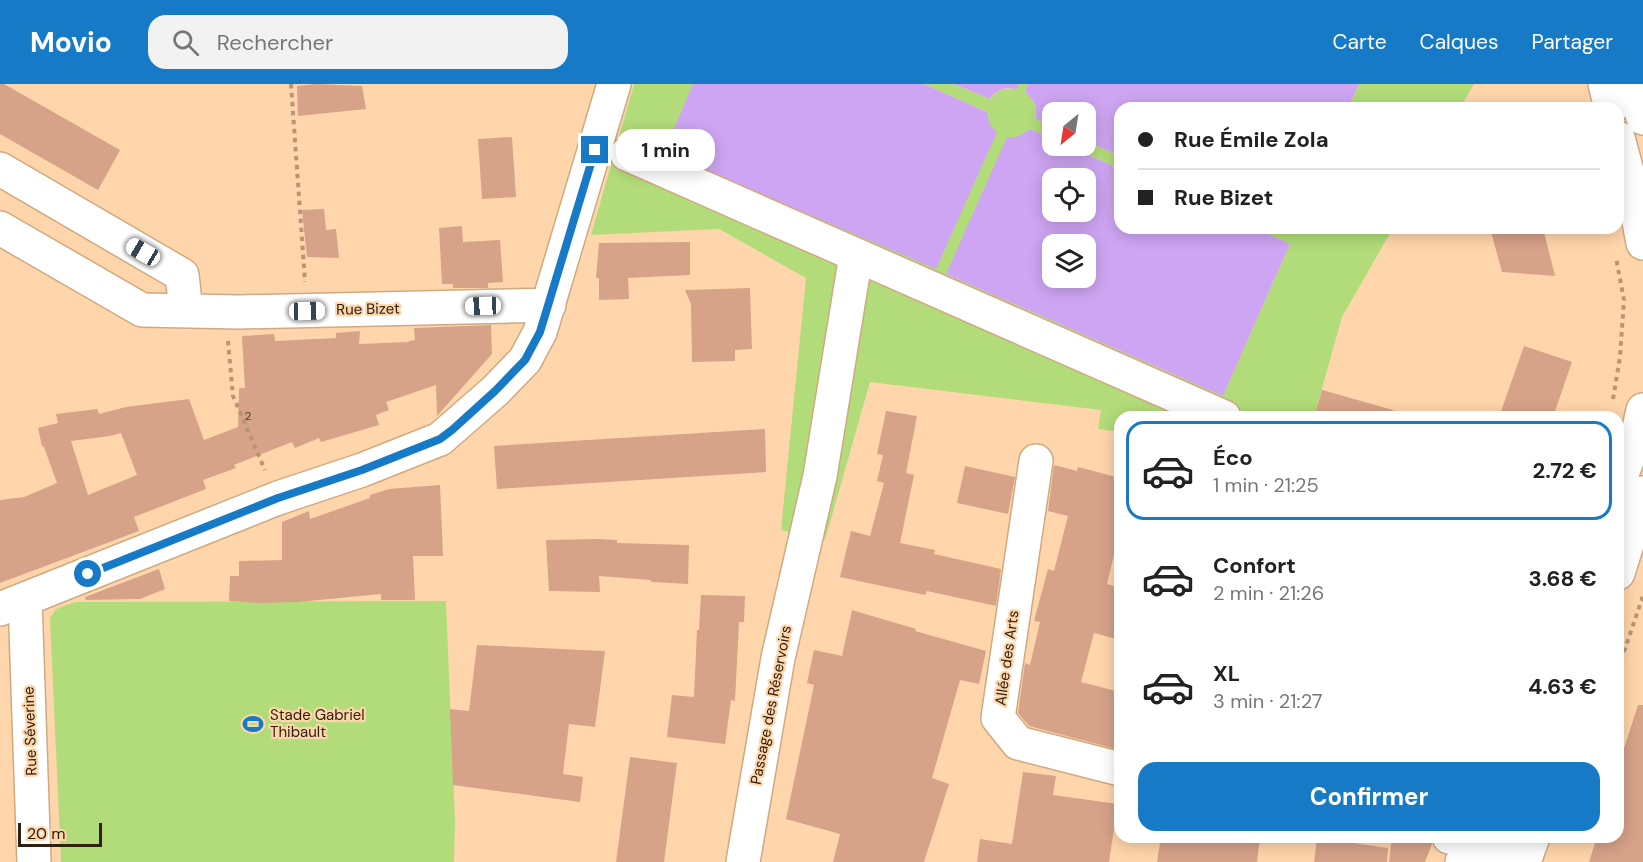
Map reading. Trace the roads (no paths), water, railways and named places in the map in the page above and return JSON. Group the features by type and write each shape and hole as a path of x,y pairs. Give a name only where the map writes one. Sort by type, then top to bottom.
{"street":[{"path":"13,604 278,498 362,470 440,439 495,391 525,360 540,332 614,84"},
{"path":"1605,84 1610,102"},
{"path":"1634,84 1643,118"},
{"path":"627,154 1210,411"},
{"path":"1624,156 1639,200 1629,248"},
{"path":"0,169 182,275 186,311"},
{"name":"Rue Bizet","path":"0,228 142,310 307,311 549,305"},
{"name":"Passage des Réservoirs","path":"743,862 778,658 820,476 856,255"},
{"path":"1624,469 1639,428 1628,406"},
{"name":"Allée des Arts","path":"1036,460 998,718 1018,743 1114,767"},
{"path":"1624,554 1643,493"},
{"name":"Rue Séverine","path":"13,604 34,862"},
{"path":"1469,843 1499,852"},
{"path":"1524,862 1531,843"},
{"path":"1462,862 1499,852"}],"place":[{"name":"Stade Gabriel Thibault","path":"253,724"}]}
